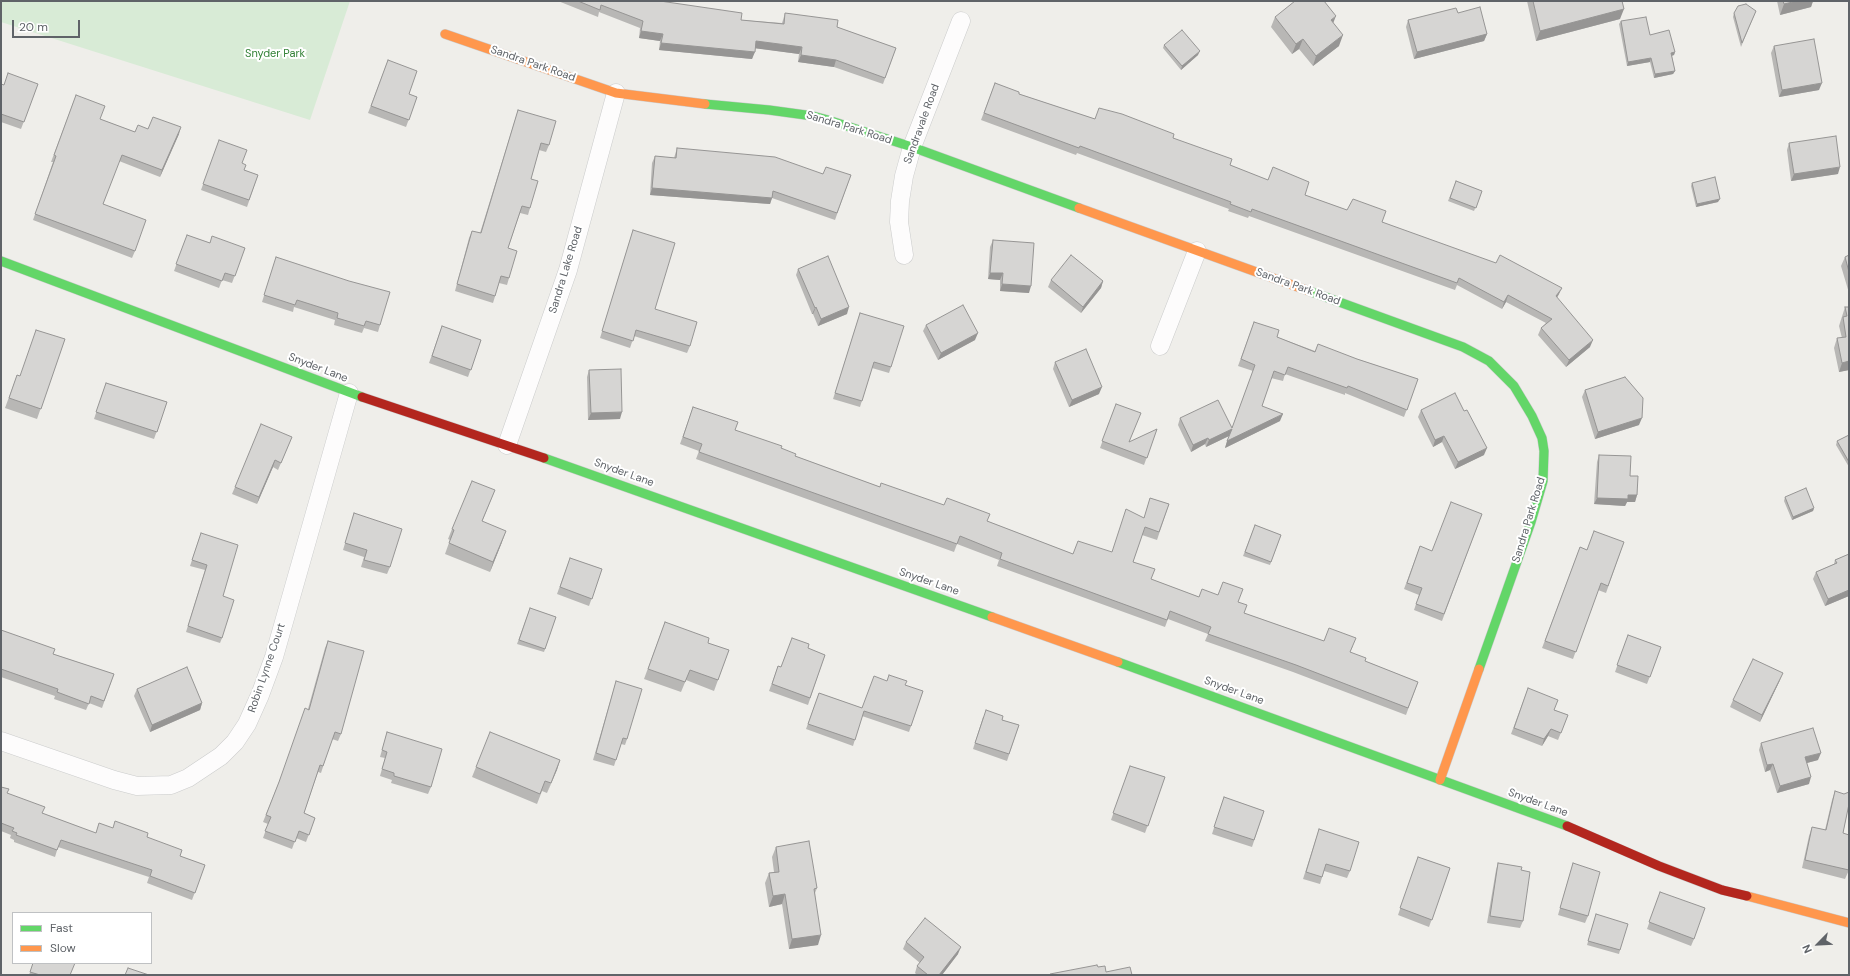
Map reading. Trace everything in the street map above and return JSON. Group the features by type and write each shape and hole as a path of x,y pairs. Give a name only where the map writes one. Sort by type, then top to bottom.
{"street":[{"name":"Sandravale Road","path":"904,255 899,222 900,201 912,147 961,20"},
{"name":"Sandra Park Road","path":"445,34 616,93 813,116 912,147 1463,347 1490,361 1514,386 1532,416 1542,438 1544,451 1543,481 1531,522 1440,780"},
{"name":"Sandra Lake Road","path":"507,445 568,270 616,93"},
{"path":"1160,346 1197,251"},
{"name":"Snyder Lane","path":"1,261 349,393 507,445 1110,659 1567,826 1659,866 1722,890 1849,923"},
{"name":"Robin Lynne Court","path":"1,741 114,780 137,786 171,785 188,778 221,756 235,742 247,724 260,695 274,657 349,393"}],"green space":[{"name":"Snyder Park","path":"1,1 350,1 310,120 1,22"}],"building":[{"path":"578,1 660,1 742,13 741,20 784,24 785,13 838,20 837,27 896,48 885,78 836,60 801,55 802,47 756,41 755,52 661,43 663,34 641,31 643,21 601,5 600,10"},
{"path":"1295,1 1324,1 1336,16 1331,20 1343,35 1316,56 1303,39 1296,44 1275,17"},
{"path":"1533,1 1622,1 1624,9 1540,31"},
{"path":"1783,1 1797,1 1784,4"},
{"path":"1746,4 1756,11 1742,43 1734,13 1738,6"},
{"path":"1480,7 1487,34 1417,52 1408,20 1456,8 1458,13"},
{"path":"1646,17 1650,35 1669,30 1675,52 1671,53 1675,71 1655,74 1651,58 1628,62 1621,21"},
{"path":"1182,30 1200,51 1182,66 1164,45"},
{"path":"1814,39 1822,83 1782,90 1774,46"},
{"path":"388,60 417,71 409,94 417,97 409,120 371,106"},
{"path":"8,73 38,84 24,122 1,114 1,84 4,85"},
{"path":"995,83 1019,92 1019,94 1095,119 1099,108 1122,114 1174,134 1173,138 1232,159 1230,165 1268,180 1273,167 1309,182 1305,195 1347,210 1353,199 1386,211 1382,222 1496,263 1500,255 1562,288 1556,296 1593,340 1569,360 1541,328 1552,319 1508,295 1504,302 1459,278 1457,283 1252,209 1251,212 1230,204 1231,202 1080,146 1079,148 984,113"},
{"path":"76,95 105,106 100,119 135,132 138,125 148,129 153,117 181,127 162,170 122,155 103,204 146,220 135,251 35,214 56,156 54,155"},
{"path":"518,110 556,121 549,145 541,143 531,179 538,181 530,208 522,206 508,248 517,251 509,278 501,276 495,296 457,284 472,231 481,233"},
{"path":"1836,136 1840,167 1794,174 1789,143"},
{"path":"219,140 247,150 242,163 246,165 244,170 258,175 249,200 203,184"},
{"path":"677,148 775,157 823,174 826,167 851,175 837,213 773,191 772,198 652,188 655,156 676,158"},
{"path":"1715,177 1720,199 1697,204 1692,183"},
{"path":"1456,181 1482,191 1476,208 1450,198"},
{"path":"633,230 675,243 655,309 697,322 690,346 636,330 633,341 602,331"},
{"path":"187,235 210,243 212,236 245,248 235,276 225,273 222,281 176,264"},
{"path":"993,240 1034,243 1031,286 1002,284 1003,273 990,273"},
{"path":"1071,255 1103,281 1083,307 1051,280"},
{"path":"1849,255 1849,272 1845,257"},
{"path":"828,256 849,307 821,319 798,269"},
{"path":"276,257 349,281 390,292 380,325 366,321 364,326 337,318 338,313 297,300 295,305 264,295"},
{"path":"963,305 978,333 941,353 926,325"},
{"path":"1845,307 1849,307 1849,361 1842,363 1837,338 1846,337 1843,317 1847,316"},
{"path":"860,313 904,326 891,367 874,362 862,401 835,393"},
{"path":"1254,322 1279,330 1277,337 1315,352 1318,344 1357,359 1418,379 1407,410 1348,386 1347,388 1288,367 1285,375 1274,371 1262,406 1283,414 1227,441 1232,429 1209,440 1208,438 1193,445 1180,418 1218,400 1232,428 1255,365 1241,359"},
{"path":"442,326 481,340 471,370 432,356"},
{"path":"36,330 65,339 41,409 9,398 17,375 20,376"},
{"path":"1086,349 1102,387 1072,400 1055,362"},
{"path":"621,369 622,412 591,413 589,370"},
{"path":"1625,377 1643,398 1642,418 1598,432 1585,390"},
{"path":"106,383 167,402 157,432 96,412"},
{"path":"1455,393 1464,411 1467,410 1487,448 1458,462 1444,436 1435,440 1421,410"},
{"path":"1116,404 1141,413 1129,442 1157,429 1147,458 1102,441"},
{"path":"693,407 738,422 735,430 782,446 781,448 796,454 795,456 880,487 881,483 944,505 947,498 990,514 987,521 1073,554 1078,541 1112,552 1126,509 1144,518 1150,498 1169,504 1159,532 1145,527 1133,562 1155,569 1151,579 1199,597 1202,589 1218,595 1223,582 1243,589 1238,602 1247,605 1244,613 1324,641 1329,628 1356,638 1350,652 1366,658 1365,661 1418,682 1408,708 1296,665 1208,634 1211,627 1170,611 1167,620 1000,559 1002,553 960,536 957,544 699,452 702,444 683,437"},
{"path":"261,424 292,437 281,463 275,460 259,497 235,487"},
{"path":"1849,435 1849,462 1837,441"},
{"path":"1599,455 1631,456 1630,476 1638,476 1637,495 1628,495 1628,499 1597,498"},
{"path":"472,481 495,490 482,521 506,531 493,562 449,543 454,530 452,529"},
{"path":"1806,488 1814,508 1793,517 1785,497"},
{"path":"1451,502 1482,514 1444,614 1416,604 1422,588 1407,583 1420,546 1432,551"},
{"path":"354,513 402,529 390,567 364,560 367,550 345,543"},
{"path":"1255,525 1281,535 1271,562 1245,552"},
{"path":"1594,531 1624,542 1608,586 1601,583 1576,652 1545,641 1580,547 1587,550"},
{"path":"201,533 238,545 223,596 234,600 222,638 188,626 207,565 192,560"},
{"path":"1849,554 1849,590 1828,599 1816,572 1837,563 1835,560"},
{"path":"570,558 602,569 592,599 560,587"},
{"path":"530,608 556,617 545,649 519,640"},
{"path":"665,622 709,638 708,643 729,650 718,680 690,670 685,682 648,669"},
{"path":"1,630 55,649 53,654 114,674 104,701 91,696 89,704 57,692 58,689 1,669"},
{"path":"1628,635 1661,647 1650,677 1617,665"},
{"path":"792,638 809,644 808,648 825,655 810,698 772,684 778,666 781,667"},
{"path":"328,641 364,651 341,734 335,732 323,766 320,765 304,813 315,818 309,835 299,831 295,842 265,831 271,817 266,815 305,708 309,710"},
{"path":"1753,659 1783,673 1762,715 1733,700"},
{"path":"187,667 202,703 152,725 137,689"},
{"path":"889,675 907,681 905,685 923,691 911,726 864,711 855,740 808,724 819,693 862,708 874,676 887,681"},
{"path":"616,681 642,689 627,739 623,738 616,760 596,753"},
{"path":"1528,688 1558,700 1554,710 1568,715 1561,733 1551,729 1544,739 1514,728"},
{"path":"986,710 1003,716 1002,720 1019,725 1009,754 975,743"},
{"path":"1813,728 1821,753 1805,757 1811,777 1780,786 1773,764 1767,765 1761,743"},
{"path":"387,732 442,749 431,787 394,776 394,773 382,769 387,752 382,750"},
{"path":"490,732 560,760 551,783 545,781 540,794 476,767"},
{"path":"1130,766 1165,777 1148,826 1113,813"},
{"path":"1,787 9,789 7,793 45,807 42,813 96,833 99,823 113,828 115,821 148,833 147,837 182,850 180,856 205,865 195,893 150,876 152,870 61,840 57,850 16,835 17,833 12,831 14,828 1,823"},
{"path":"1835,791 1844,794 1849,792 1849,804 1843,833 1849,835 1849,870 1805,860 1812,827 1826,830"},
{"path":"1224,797 1264,811 1254,840 1214,827"},
{"path":"1319,829 1359,842 1350,871 1326,864 1322,877 1306,872"},
{"path":"809,841 817,888 814,889 821,935 792,939 785,894 773,896 769,873 779,872 776,847"},
{"path":"1418,857 1450,868 1432,920 1400,908"},
{"path":"1498,863 1522,867 1521,870 1530,872 1523,921 1490,916"},
{"path":"1573,863 1600,872 1588,916 1560,908"},
{"path":"1660,892 1705,908 1694,939 1649,922"},
{"path":"1596,914 1628,924 1620,950 1588,941"},
{"path":"925,918 961,947 939,975 928,975 917,966 924,957 906,942"},
{"path":"33,964 75,964 70,975 40,975 30,972"},
{"path":"1097,965 1098,967 1105,966 1106,972 1130,967 1132,975 1050,975 1050,974"},
{"path":"128,968 149,975 125,975"}],"traffic: fast":[{"path":"705,104 769,110 813,116 828,120 912,147 1079,208"},
{"path":"1,261 362,397"},
{"path":"1309,291 1463,347 1489,361 1514,386 1532,416 1542,438 1544,451 1543,481 1531,522 1479,669"},
{"path":"544,458 992,617"},
{"path":"1118,662 1567,826"}],"traffic: slow":[{"path":"445,34 616,93 705,104"},
{"path":"1079,208 1309,291"},
{"path":"992,617 1118,662"},
{"path":"1440,780 1479,669"},
{"path":"1747,896 1849,923"}],"traffic: jam":[{"path":"362,397 544,458"},
{"path":"1567,826 1659,866 1722,890 1747,896"}]}
